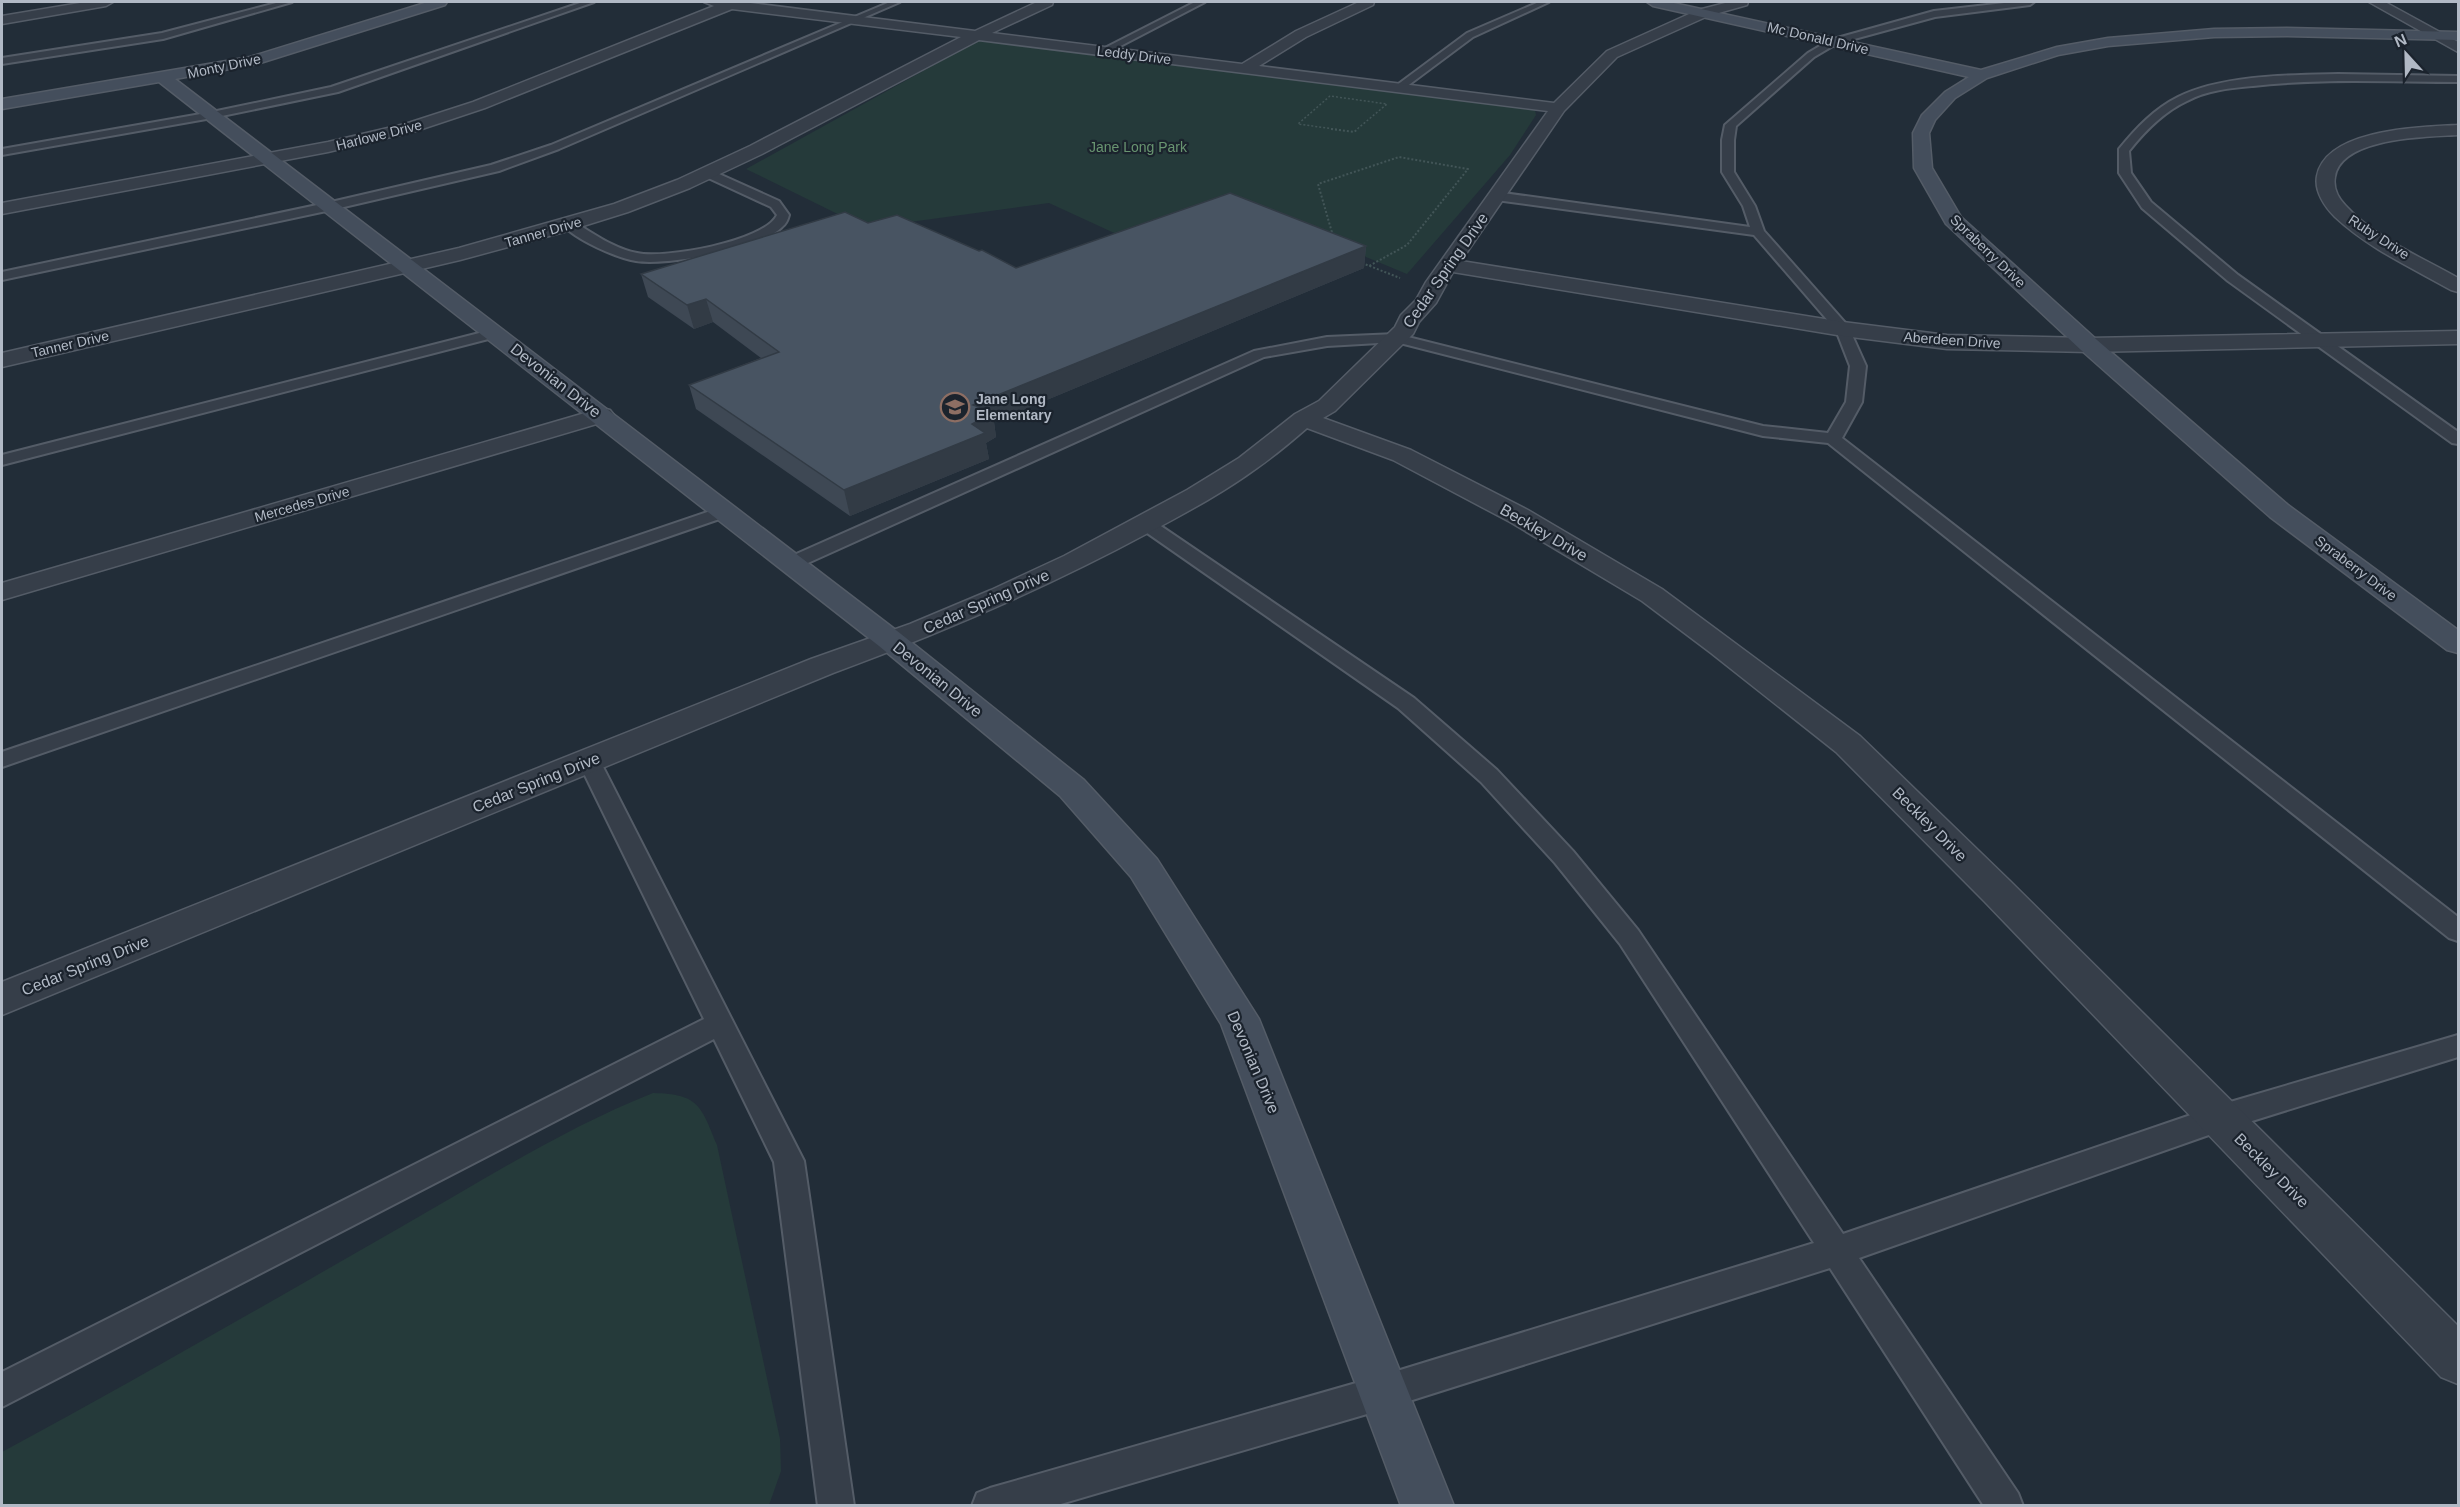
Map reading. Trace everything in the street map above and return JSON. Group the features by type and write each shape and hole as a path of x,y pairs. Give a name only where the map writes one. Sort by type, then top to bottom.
{"street":[{"path":"2,20 106,2"},
{"name":"Monty Drive","path":"2,104 164,78 252,61 440,2"},
{"name":"Leddy Drive","path":"711,2 735,3 1558,108"},
{"name":"Tanner Drive","path":"2,360 506,243 638,202 708,173 975,35 1047,2"},
{"path":"1244,69 1301,33 1368,2"},
{"name":"Mc Donald Drive","path":"1653,2 1982,75"},
{"name":"Cedar Spring Drive","path":"2,999 1001,596 1074,562 1196,496 1248,463 1304,419 1327,406 1379,357 1425,303 1430,292 1558,108 1612,54 1703,13 1742,2"},
{"path":"2376,2 2458,48"},
{"name":"Harlowe Drive","path":"2,209 364,139 450,115 735,3"},
{"name":"Spraberry Drive","path":"2458,36 2287,32 2159,36 2057,51 1982,75 1950,95 1928,118 1921,133 1923,168 1953,220 2089,345 2279,511 2458,644"},
{"name":"Devonian Drive","path":"164,78 890,640 1072,789 1144,868 1239,1019 1428,1506"},
{"name":"Ruby Drive","path":"2458,130 2402,135 2362,143 2331,160 2324,174 2326,192 2332,201 2362,230 2458,286"},
{"name":"Aberdeen Drive","path":"1450,265 1843,329 1947,342 2089,345 2458,337"},
{"name":"Mercedes Drive","path":"2,592 602,415"},
{"name":"Beckley Drive","path":"1304,419 1402,456 1519,516 1652,595 1784,692 1848,744 1926,819 2458,1360"}],"lane":[{"path":"2,62 163,36 288,2"},
{"path":"2,152 212,115 334,90 590,2"},
{"path":"2,276 331,206 495,168 555,147 851,19 896,2"},
{"path":"1104,51 1201,2"},
{"path":"1398,88 1470,35 1545,2"},
{"path":"1833,439 1854,402 1858,366 1843,329 1758,231 1749,206 1728,172 1728,140 1731,125 1811,55 1833,42 1934,14 2030,2"},
{"path":"2458,79 2314,76 2239,84 2193,94 2170,107 2142,127 2122,151 2125,173 2146,205 2233,278 2458,439"},
{"path":"569,225 616,251 637,258 662,259 709,250 761,234 778,225 783,215 775,204 708,173"},
{"path":"1496,196 1758,231"},
{"path":"2,460 495,333"},
{"path":"792,563 1259,354 1295,345 1364,338 1396,338 1763,431 1833,439 2458,931"},
{"path":"2,760 725,511"},
{"path":"1146,524 1406,703 1489,776 1564,857 1629,937 2005,1506"},
{"path":"589,761 789,1161 836,1506"},
{"path":"2,1390 721,1023"},
{"path":"990,1506 1384,1392 1837,1251 2220,1118 2458,1046"}],"path":[{"path":"1335,241 1318,184 1399,157 1468,170 1407,245 1369,266"},
{"path":"1360,263 1430,292"}],"green space":[{"name":"Jane Long Park","path":"979,40 1523,107 1535,110 1536,115 1510,155 1407,274 1238,204 1136,243 1049,203 866,228 746,169"},
{"path":"653,1093 680,1096 696,1105 707,1121 717,1145 780,1439 781,1471 769,1505 2,1505 2,1452 202,1341 525,1156 588,1122"}],"building":[{"path":"1230,193 1366,246 973,405 993,412 972,424 985,433 844,490 689,385 779,352 706,299 687,305 641,274 845,212 868,223 897,215 979,251 982,250 1016,268"}],"place":[{"name":"Jane Long Elementary","path":"955,407"}]}
